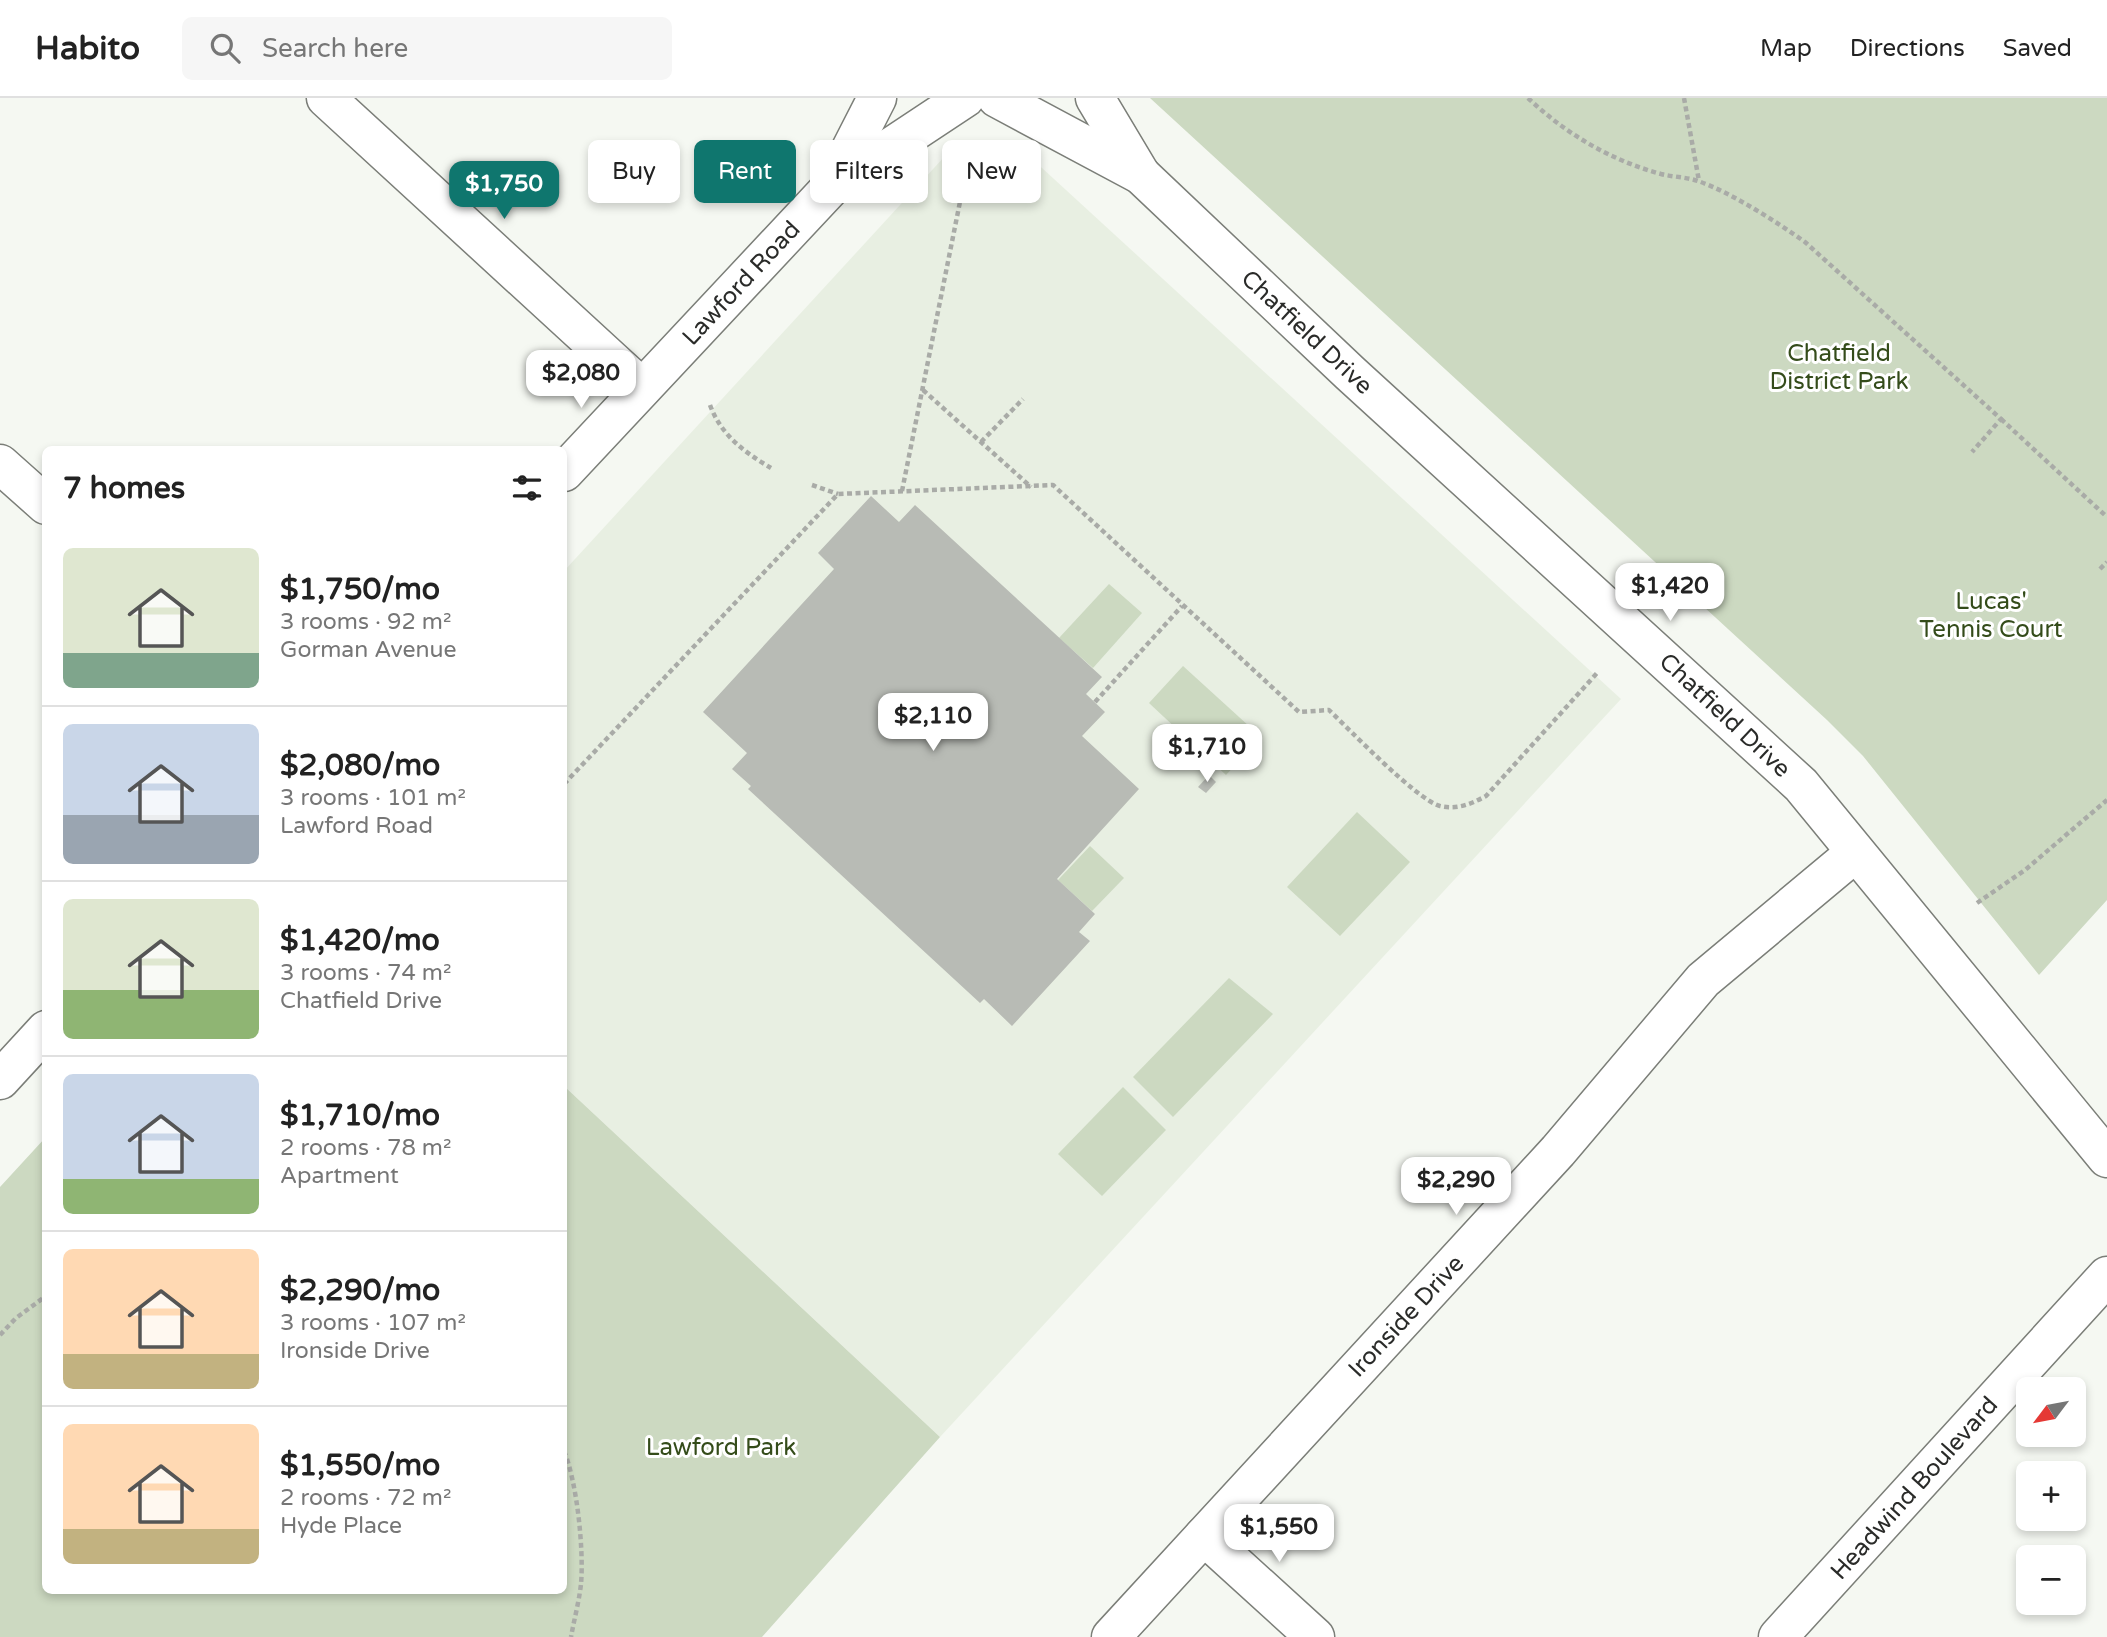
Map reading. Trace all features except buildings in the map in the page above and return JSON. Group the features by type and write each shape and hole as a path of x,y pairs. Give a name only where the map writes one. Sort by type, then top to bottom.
{"street":[{"path":"326,98 642,388"},
{"name":"Lawford Road","path":"856,140 877,98"},
{"name":"Lawford Road","path":"902,140 965,98"},
{"name":"Chatfield Drive","path":"998,98 1141,176 1350,373 1801,785 2107,1158"},
{"name":"Chatfield Drive","path":"1095,98 1141,176"},
{"name":"Lawford Road","path":"567,469 816,203"},
{"path":"0,464 42,501"},
{"name":"Ironside Drive","path":"1111,1637 1558,1151 1703,980 1855,853"},
{"path":"0,1080 42,1034"},
{"name":"Headwind Boulevard","path":"1778,1637 2107,1276"},
{"path":"1203,1536 1315,1637"}],"path":[{"path":"1528,98 1594,148 1662,174 1699,181 1772,220 1805,242 2107,517"},
{"path":"1684,98 1699,181"},
{"path":"902,491 960,203"},
{"path":"923,390 1032,488"},
{"path":"981,442 1023,399"},
{"path":"710,405 717,425 747,453 771,468"},
{"path":"1972,452 2001,419"},
{"path":"812,485 838,494 1032,488 1053,485 1299,712 1329,710 1418,793 1439,806 1466,806 1486,796 1598,672"},
{"path":"567,781 838,494"},
{"path":"2100,569 2107,562"},
{"path":"1095,702 1182,606"},
{"path":"1977,903 2025,870 2107,800"},
{"path":"0,1335 16,1318 42,1299"},
{"path":"567,1459 577,1512 581,1583 571,1637"}],"shaded area":[{"path":"942,159 942,203 1041,203 1041,167 1621,699 940,1437 567,1089 567,568 902,203 928,203 928,175"}],"green space":[{"name":"Chatfield District Park","path":"1150,98 2107,98 2107,900 2039,975 1863,756 1827,720"},
{"path":"1109,584 1142,613 1093,668 1059,638"},
{"path":"1183,666 1261,737 1226,775 1149,703"},
{"path":"1357,812 1410,862 1340,936 1287,887"},
{"path":"1090,846 1124,878 1092,911 1058,880"},
{"path":"1229,978 1273,1014 1173,1117 1133,1077"},
{"path":"1123,1087 1166,1130 1102,1196 1058,1154"},
{"name":"Lawford Park","path":"567,1089 940,1437 762,1637 0,1637 0,1187 42,1141 42,1594 567,1594"}],"park label":[{"name":"Lucas' Tennis Court","path":"1991,615"}]}
